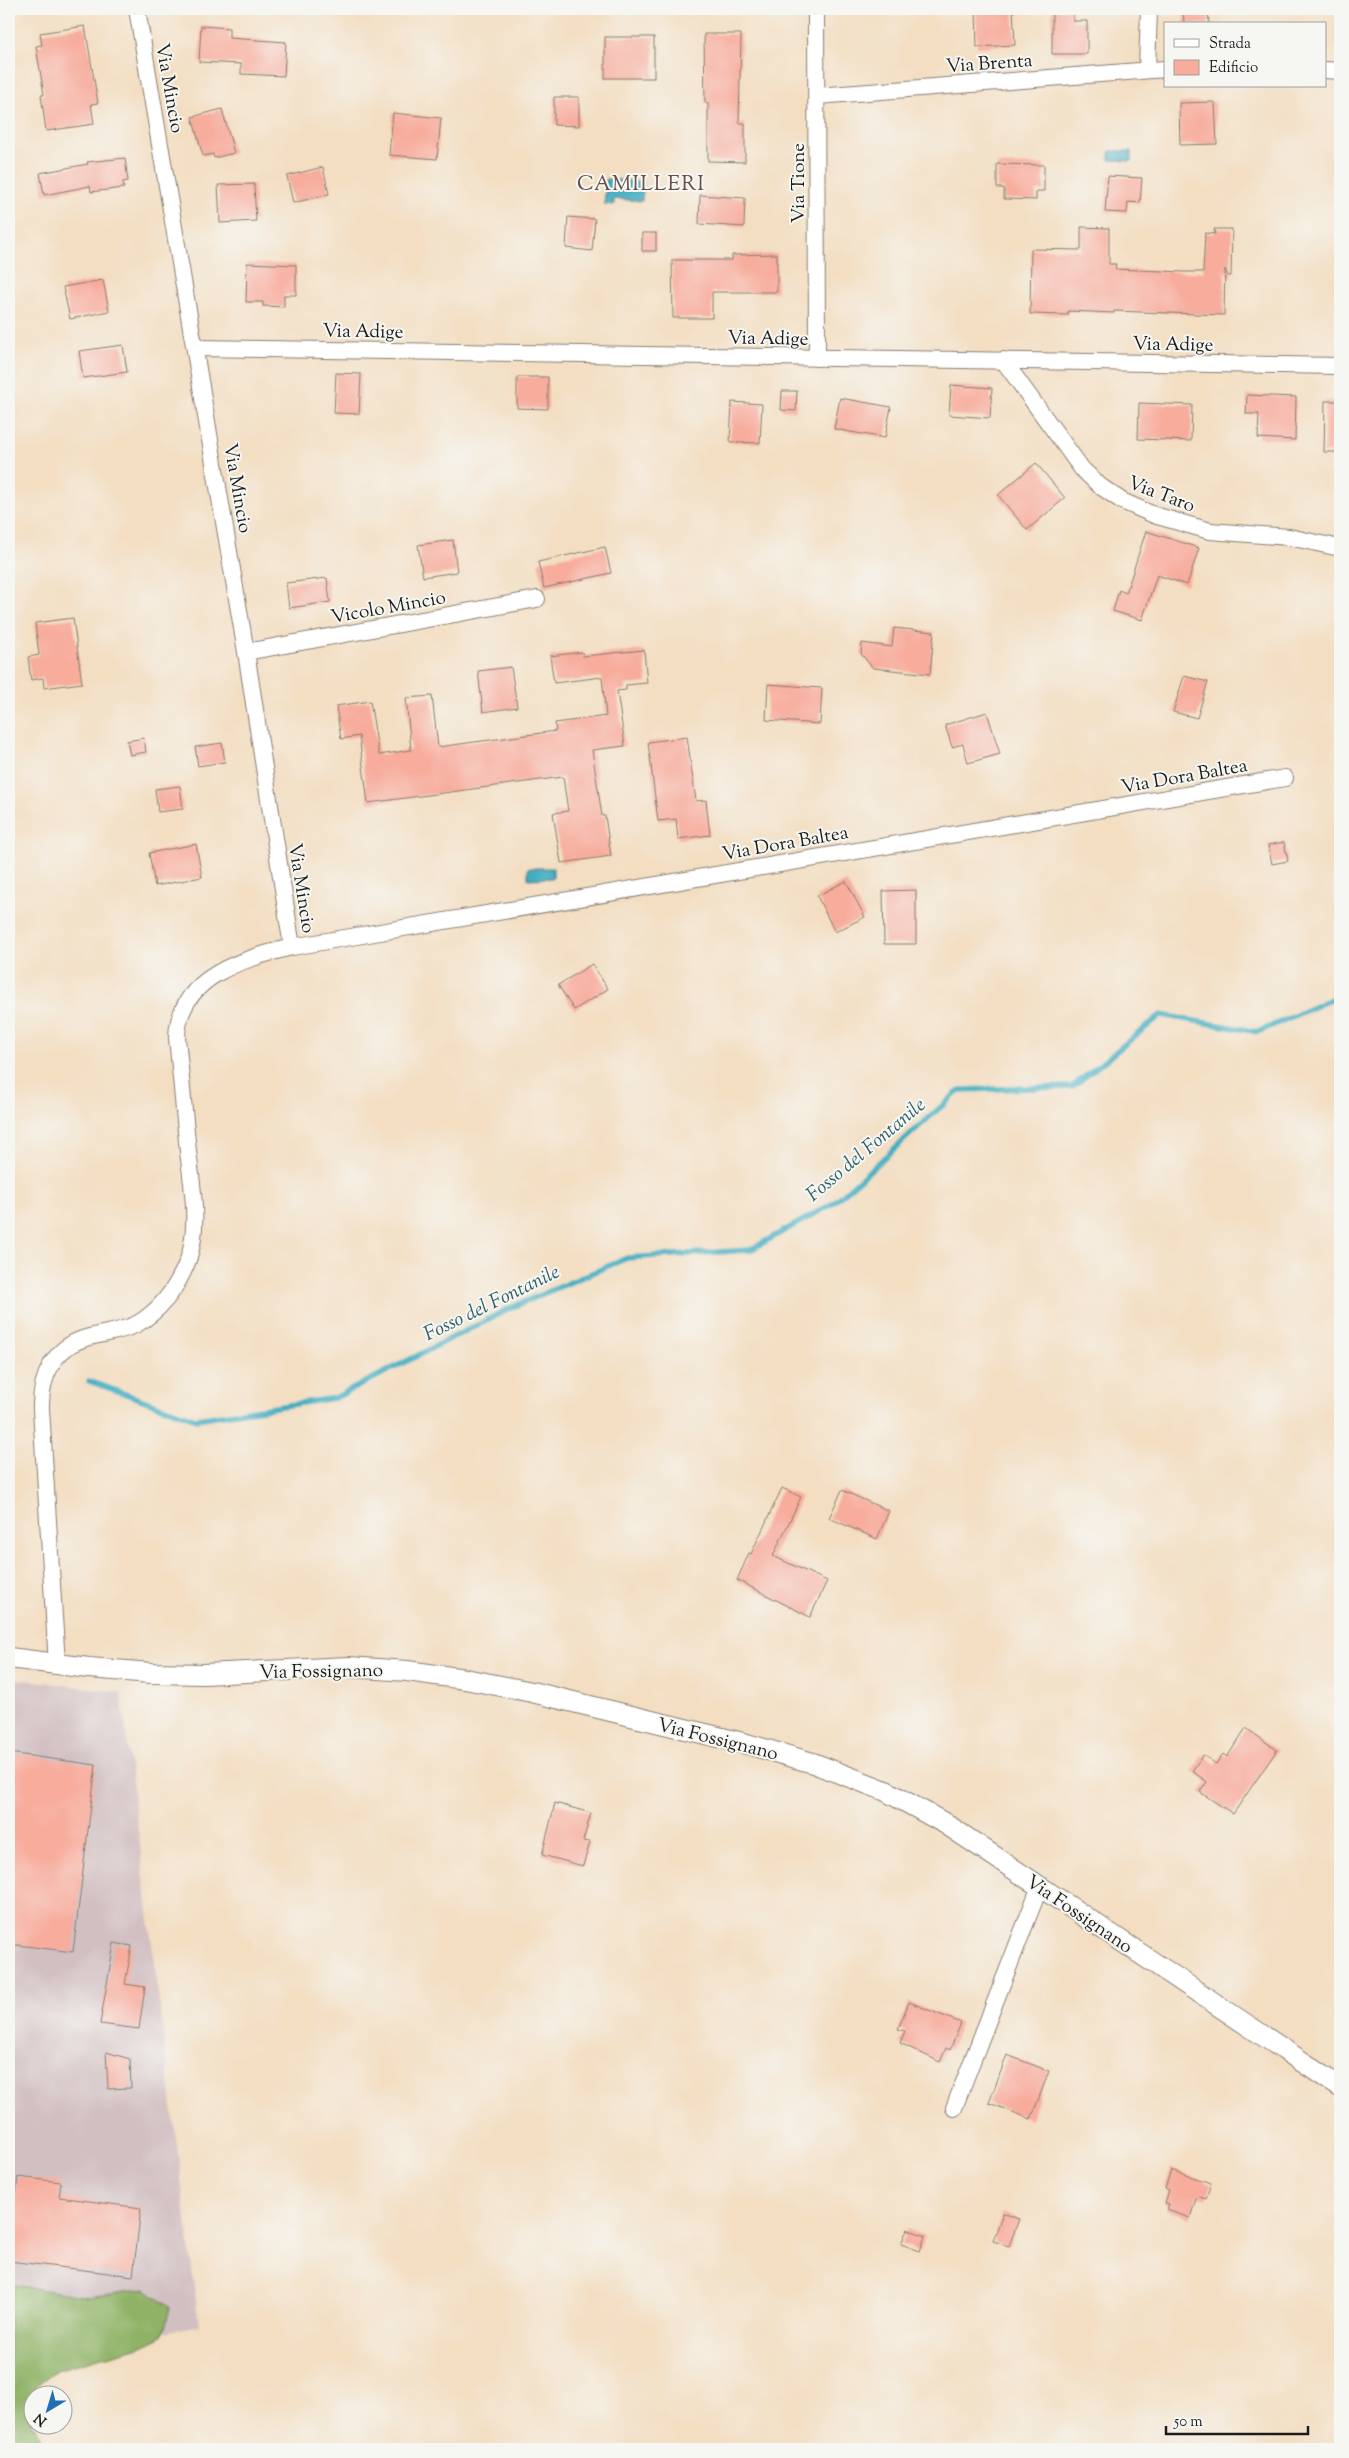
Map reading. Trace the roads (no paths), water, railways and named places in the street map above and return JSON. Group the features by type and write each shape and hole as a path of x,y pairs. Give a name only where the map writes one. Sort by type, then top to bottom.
{"street":[{"name":"Via Mincio","path":"57,1664 41,1409 45,1376 57,1356 71,1344 135,1324 157,1309 174,1288 190,1253 194,1226 177,1038 180,1014 193,993 217,972 240,961 292,947 246,652 137,9"},
{"name":"Via Tione","path":"816,9 817,358"},
{"path":"1147,70 1149,9"},
{"name":"Via Brenta","path":"817,96 1164,69"},
{"path":"1326,70 1340,71"},
{"name":"Via Adige","path":"194,348 1340,366"},
{"name":"Via Taro","path":"1003,360 1082,469 1100,486 1122,501 1154,515 1210,531 1289,537 1340,548"},
{"name":"Vicolo Mincio","path":"246,652 537,599"},
{"name":"Via Dora Baltea","path":"292,947 1285,778"},
{"name":"Via Fossignano","path":"9,1658 178,1674 318,1667 374,1668 465,1678 532,1692 747,1744 850,1776 886,1791 930,1815 1040,1886 1340,2087"},
{"path":"954,2108 1040,1886"}],"water":[{"path":"1110,151 1132,151 1132,161 1110,160"},
{"path":"606,179 643,182 642,201 614,199 614,205 604,204"},
{"path":"528,868 553,868 553,878 528,879"}],"waterway":[{"name":"Fosso del Fontanile","path":"89,1381 196,1419 335,1398 510,1308 627,1258 750,1250 832,1204 960,1090 1072,1087 1161,1015 1258,1032 1340,995"}],"district":[{"name":"CAMILLERI","path":"641,183"}]}
